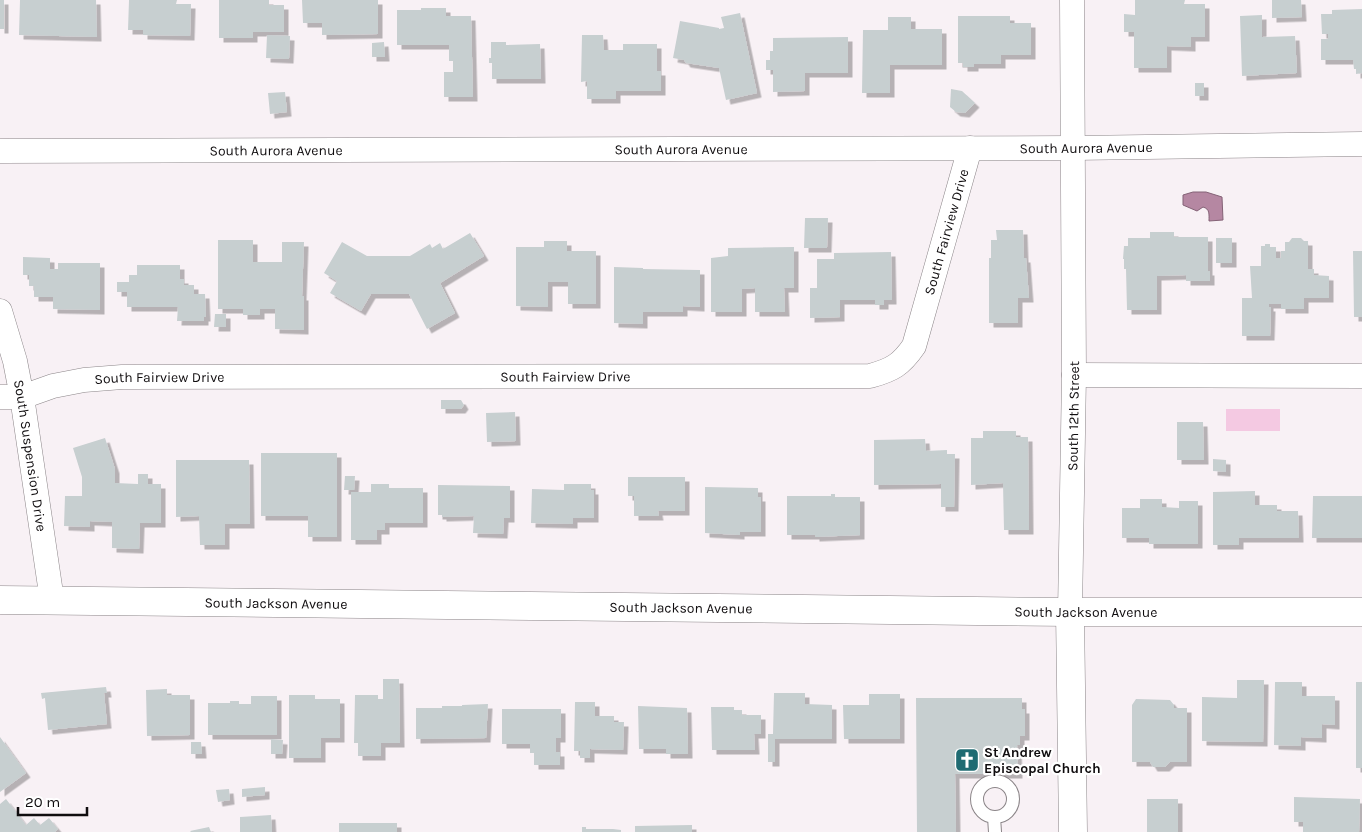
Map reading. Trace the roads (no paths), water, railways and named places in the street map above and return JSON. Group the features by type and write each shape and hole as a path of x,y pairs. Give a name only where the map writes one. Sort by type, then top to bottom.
{"main road":[{"name":"South Jackson Avenue","path":"0,600 1070,612 1362,612"},
{"name":"South 12th Street","path":"1070,612 1073,832"}],"street":[{"name":"South 12th Street","path":"1070,612 1074,375 1072,0"},
{"name":"South Aurora Avenue","path":"0,151 1074,148 1362,144"},
{"name":"South Fairview Drive","path":"11,397 84,380 122,377 870,376 887,371 905,359 914,346 970,148"},
{"name":"South Suspension Drive","path":"0,311 15,361 11,397 52,600"},
{"path":"1074,375 1362,376"}],"lane":[{"path":"994,817 995,832"}],"place":[{"name":"St Andrew Episcopal Church","path":"967,760"}]}
